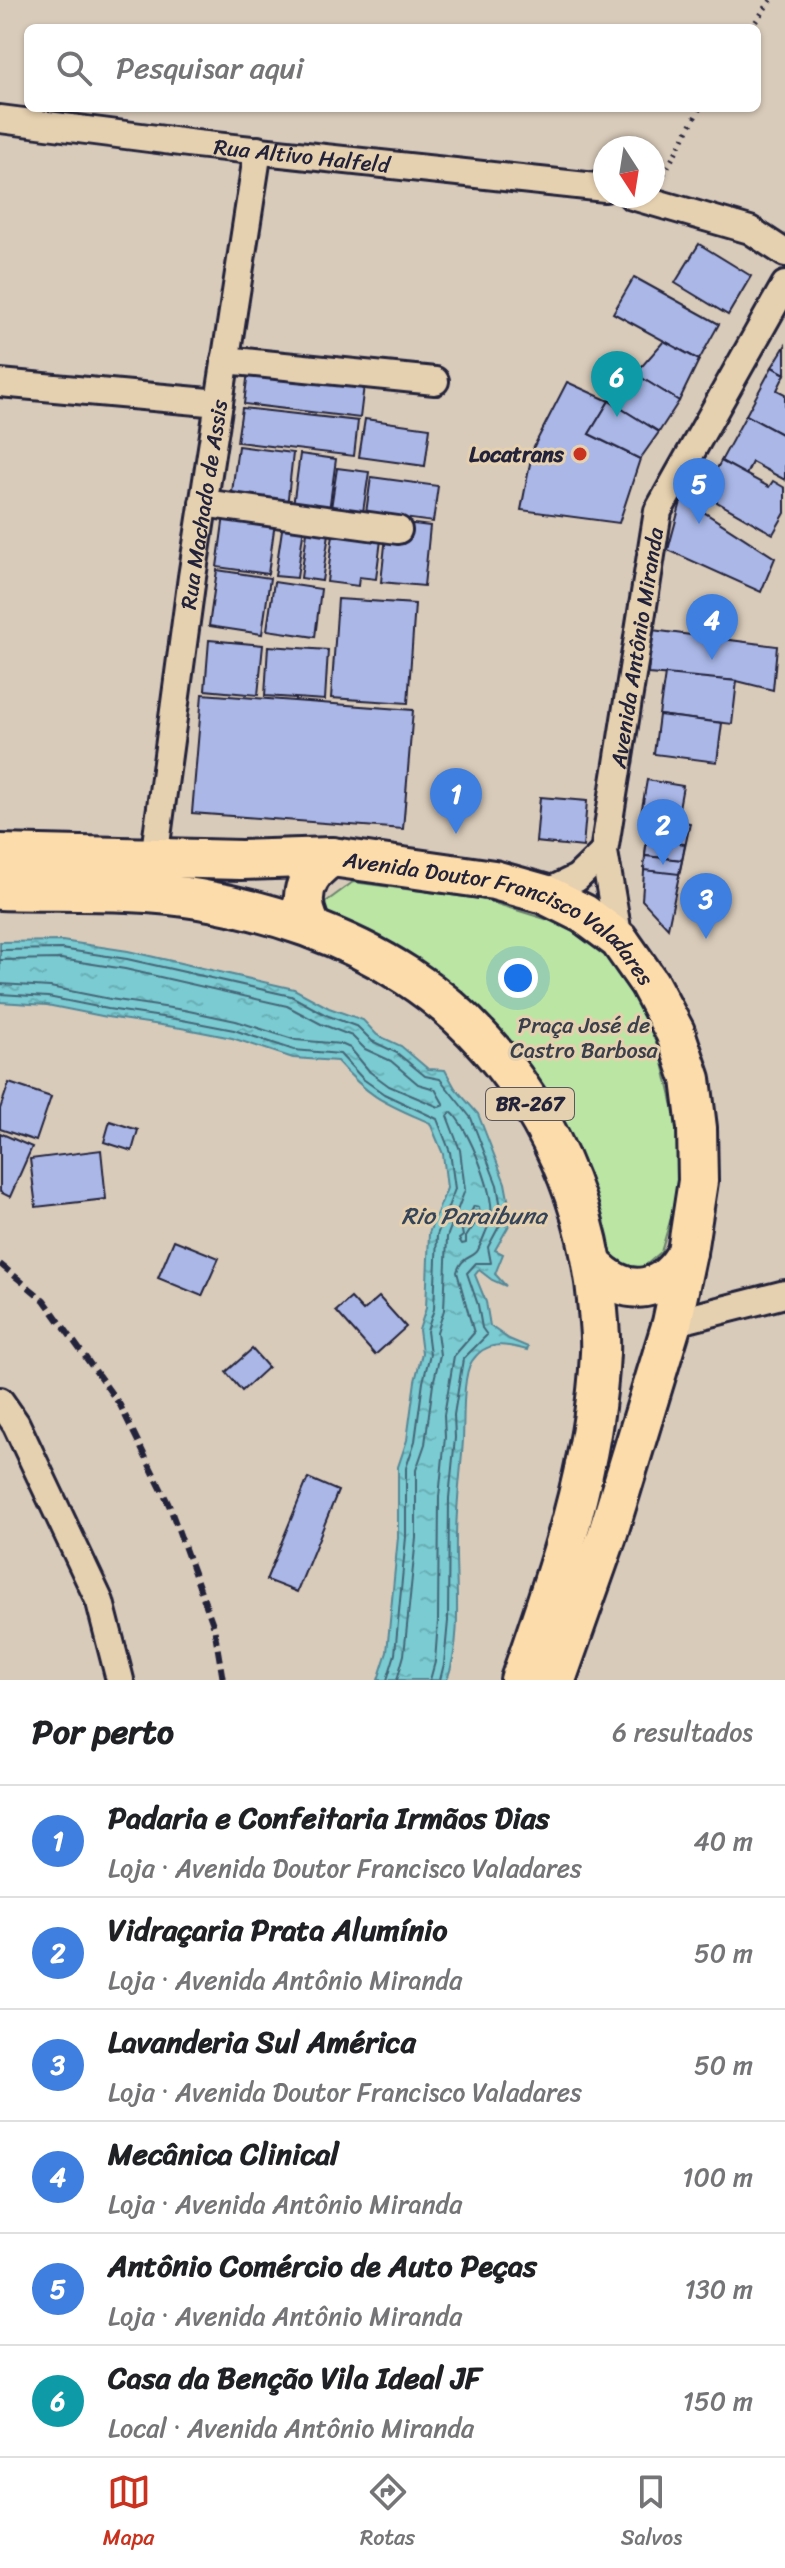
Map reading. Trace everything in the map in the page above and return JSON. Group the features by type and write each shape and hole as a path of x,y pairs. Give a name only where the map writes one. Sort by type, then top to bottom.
{"highway":[{"name":"Avenida Doutor Francisco Valadares","path":"0,854 241,860 332,857 494,880 544,894 584,914 619,940 649,983 675,1032 691,1079 697,1128 698,1181 687,1252 672,1323 607,1536 520,1680"},
{"path":"313,929 306,917 304,888 319,864 332,857"},
{"name":"Avenida Doutor Francisco Valadares","path":"0,890 151,894 197,899 313,929 407,976 447,1007 483,1042 516,1081 554,1147 583,1217 594,1266 601,1350 556,1680"},
{"path":"594,1266 605,1278 620,1285 637,1288 653,1286 668,1278 687,1252"}],"street":[{"name":"Rua Altivo Halfeld","path":"0,119 593,187"},
{"name":"Rua Machado de Assis","path":"154,859 203,503 258,150"},
{"path":"665,206 750,230 785,253"},
{"name":"Avenida Antônio Miranda","path":"619,940 604,852 658,511 785,285"},
{"path":"225,360 435,381"},
{"path":"0,383 219,403"},
{"path":"203,503 398,530"},
{"path":"544,894 577,878 604,852"},
{"path":"672,1323 785,1294"},
{"path":"0,1401 16,1424 100,1602 120,1680"}],"path":[{"path":"754,24 771,0"},
{"path":"665,163 697,112"}],"green space":[{"name":"Praça José de Castro Barbosa","path":"353,882 481,899 584,931 650,1006 681,1141 675,1204 661,1252 639,1271 621,1270 602,1249 560,1129 327,923 323,904"}],"water":[{"name":"Rio Paraibuna","path":"62,941 128,951 294,989 329,1008 363,1020 377,1035 401,1046 428,1069 445,1070 455,1088 478,1114 505,1183 512,1220 495,1250 503,1254 495,1274 506,1286 479,1270 475,1275 486,1302 490,1326 528,1347 527,1350 512,1346 490,1347 478,1354 469,1368 464,1399 456,1526 457,1628 447,1680 378,1680 387,1652 398,1537 398,1467 407,1440 422,1353 419,1330 426,1308 429,1233 447,1188 443,1154 430,1123 379,1099 337,1061 293,1058 232,1038 181,1028 47,1005 0,1002 0,942"}],"building":[{"path":"699,244 751,276 728,315 675,283"},
{"path":"634,277 719,324 699,360 613,313"},
{"path":"664,341 699,360 679,401 635,374"},
{"path":"785,346 785,374 772,367"},
{"path":"772,367 785,374 777,390 785,394 785,436 746,415"},
{"path":"629,370 679,401 659,432 609,401"},
{"path":"248,371 364,385 360,418 244,404"},
{"name":"Locatrans","path":"567,382 609,401 589,434 640,459 619,523 521,510 533,448"},
{"path":"609,401 659,432 640,459 589,434"},
{"path":"242,408 358,421 354,456 237,442"},
{"path":"746,415 785,436 785,480 752,462 746,475 721,461"},
{"path":"365,419 430,428 425,466 359,457"},
{"path":"238,446 293,453 287,507 231,500"},
{"path":"300,454 336,459 329,511 293,506"},
{"path":"721,461 769,487 773,481 785,488 785,513 773,534 703,494"},
{"path":"337,468 369,472 363,512 331,508"},
{"path":"371,477 438,486 433,522 366,513"},
{"path":"682,498 775,558 761,592 668,550"},
{"path":"224,515 275,522 268,574 217,567"},
{"path":"283,523 304,526 297,578 275,576"},
{"path":"405,523 430,526 424,586 381,582 386,536"},
{"path":"308,524 330,527 322,581 301,578"},
{"path":"334,526 382,532 376,579 359,577 358,586 327,582"},
{"path":"217,570 270,578 262,634 209,626"},
{"path":"274,582 321,589 315,637 267,630"},
{"path":"338,599 415,604 408,703 331,698"},
{"path":"652,630 777,646 773,690 737,681 648,674"},
{"path":"209,640 263,645 258,695 205,690"},
{"path":"268,646 328,650 325,700 265,696"},
{"path":"665,674 737,681 732,724 659,715"},
{"path":"202,694 413,710 403,829 192,813"},
{"path":"659,715 722,723 717,762 654,754"},
{"path":"647,780 683,786 677,819 641,814"},
{"path":"540,797 587,801 583,847 536,842"},
{"path":"648,815 690,823 668,928 642,900"},
{"path":"647,839 685,844 682,860 645,856"},
{"path":"645,856 682,860 679,874 644,870"},
{"path":"9,1083 51,1097 36,1141 0,1129 0,1109"},
{"path":"110,1121 138,1130 132,1151 104,1142"},
{"path":"0,1133 32,1147 10,1197 0,1192"},
{"path":"101,1150 106,1199 36,1207 30,1159"},
{"path":"174,1240 219,1258 202,1296 158,1278"},
{"path":"379,1297 406,1327 375,1355 336,1311 351,1298 363,1311"},
{"path":"252,1349 268,1367 242,1391 226,1372"},
{"path":"308,1478 338,1491 297,1592 266,1580"}],"railway":[{"path":"0,1264 44,1300 120,1405 169,1505 214,1627 223,1680"}],"place":[{"name":"Casa da Benção Vila Ideal JF","path":"617,417"},
{"name":"Locatrans","path":"580,454"},
{"name":"Antônio Comércio de Auto Peças","path":"699,524"},
{"name":"Mecânica Clinical","path":"712,660"},
{"name":"Padaria e Confeitaria Irmãos Dias","path":"456,834"},
{"name":"Vidraçaria Prata Alumínio","path":"663,865"},
{"name":"Lavanderia Sul América","path":"706,939"}]}
